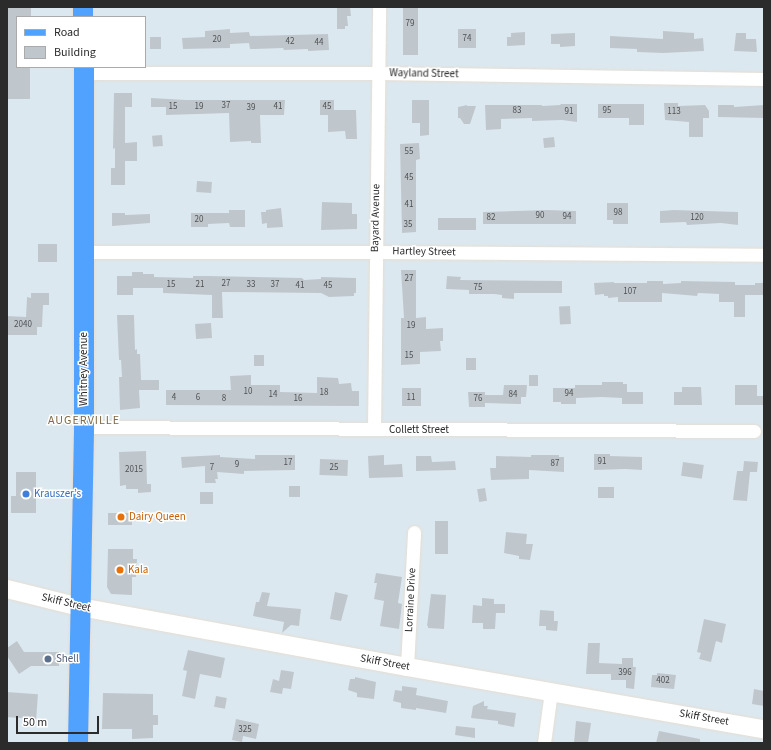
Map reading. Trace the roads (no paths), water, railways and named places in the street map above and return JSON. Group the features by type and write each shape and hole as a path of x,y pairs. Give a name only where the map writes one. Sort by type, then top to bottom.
{"main road":[{"name":"Whitney Avenue","path":"78,743 84,427 84,70"},
{"name":"Skiff Street","path":"7,589 80,606 408,667 764,729"}],"street":[{"name":"Bayard Avenue","path":"374,430 379,7"},
{"name":"Wayland Street","path":"84,70 764,79"},
{"name":"Hartley Street","path":"84,252 376,252 764,255"},
{"name":"Collett Street","path":"84,427 374,430 754,431"},
{"name":"Lorraine Drive","path":"408,667 414,532"},
{"path":"544,743 551,691"}],"place":[{"name":"Krauszer’s","path":"26,494"},
{"name":"Dairy Queen","path":"121,517"},
{"name":"Kala","path":"120,570"},
{"name":"Shell","path":"48,659"}],"district":[{"name":"AUGERVILLE","path":"84,421"}]}
